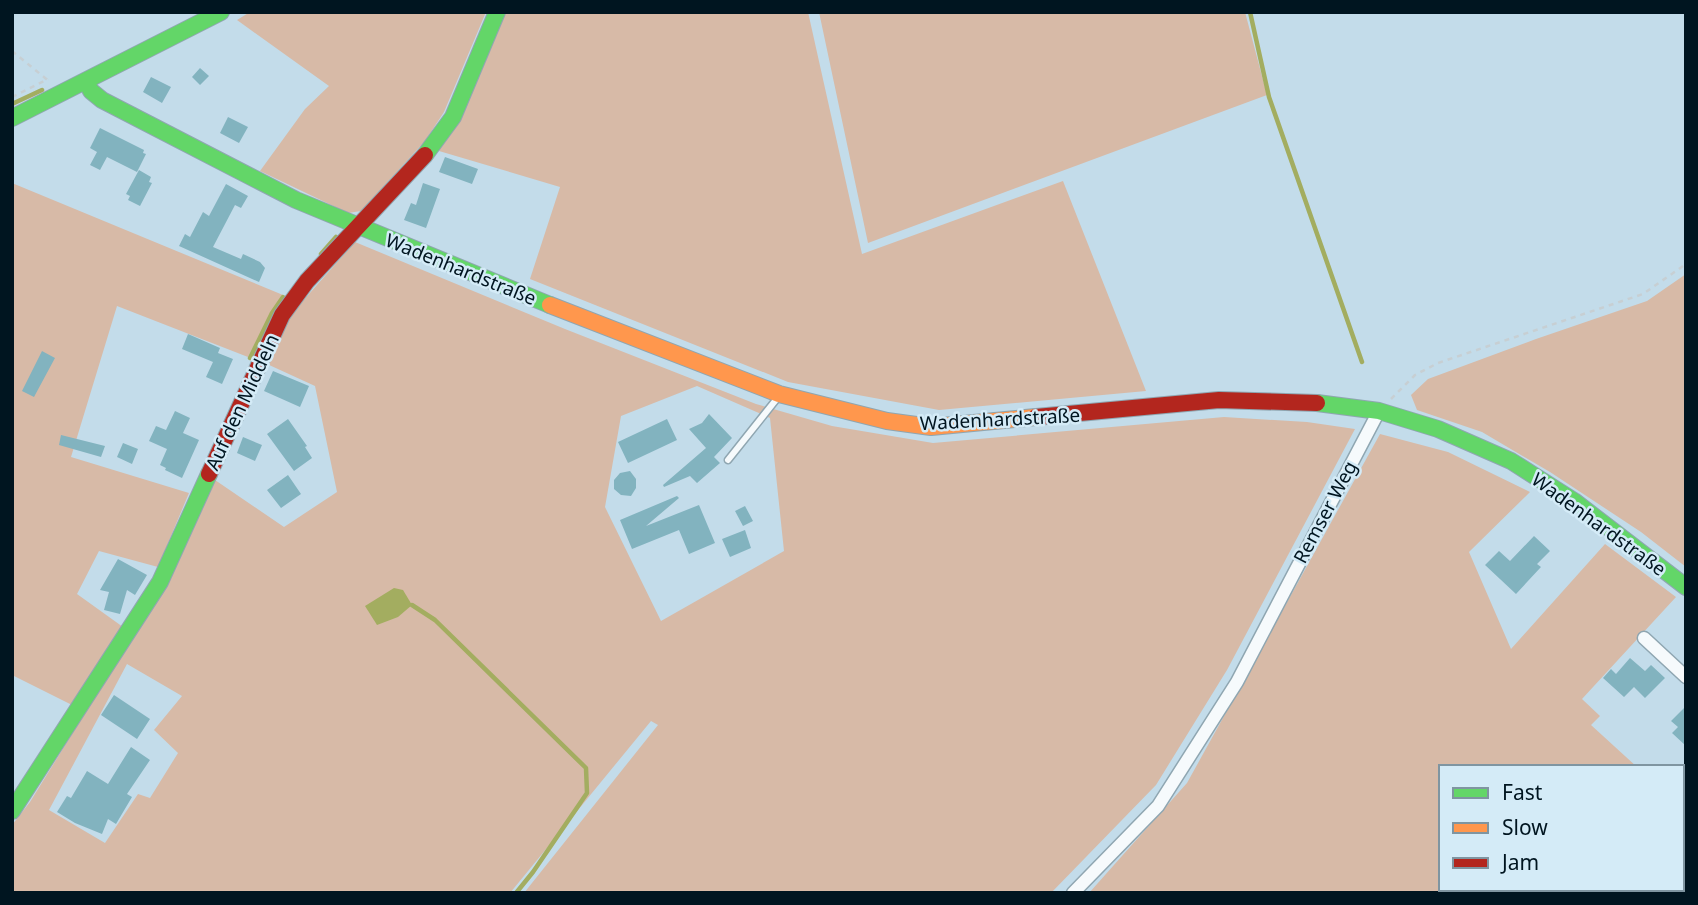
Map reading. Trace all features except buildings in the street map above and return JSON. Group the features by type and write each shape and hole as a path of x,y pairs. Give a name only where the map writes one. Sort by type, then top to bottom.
{"street":[{"path":"12,118 221,12"},
{"name":"Auf den Middeln","path":"12,811 160,582 282,315 307,281 434,146 453,117 497,12"},
{"name":"Wadenhardstraße","path":"86,81 91,91 102,100 242,173 357,227 779,394 887,421 931,427 1219,400 1302,401 1379,411 1438,429 1511,461 1574,501 1686,587"},
{"name":"Remser Weg","path":"1073,893 1158,806 1237,682 1379,411"},
{"path":"1644,638 1686,677"}],"lane":[{"path":"728,460 779,394"}],"path":[{"path":"12,51 48,79 12,97"},
{"path":"1379,411 1415,375 1426,369 1643,294 1686,264"}],"shaded area":[{"path":"250,12 486,12 444,112 425,141 361,211 348,213 260,171 305,109 329,86 237,20"},
{"path":"504,12 808,12 862,254 1063,181 1146,391 939,410 788,382 530,279 560,187 439,151"},
{"path":"819,12 1245,12 1267,95 868,243"},
{"path":"12,183 283,295 272,310 248,357 117,306 71,457 189,493 158,567 99,551 77,594 123,627 72,705 12,675"},
{"path":"355,242 756,404 832,426 933,443 1224,417 1307,422 1355,429 1227,670 1156,785 1051,893 524,893 658,725 651,721 510,893 12,893 12,825 30,802 119,658 215,480 284,527 337,492 315,386 267,364 286,320","holes":["697,386 770,418 784,551 661,621 605,507 621,416","127,664 182,696 154,730 178,753 150,798 138,794 105,843 49,810"]},
{"path":"1686,274 1686,567 1641,532 1550,472 1482,432 1417,410 1411,395 1428,379 1647,301"},
{"path":"1380,434 1448,452 1530,492 1469,552 1511,649 1605,544 1676,597 1582,699 1600,716 1591,725 1635,765 1439,765 1439,891 1600,891 1595,893 1089,893 1187,783"},
{"path":"394,588 403,590 412,605 398,617 377,625 365,606"}],"waterway":[{"path":"1250,12 1269,97 1362,362"},
{"path":"12,104 42,90"},
{"path":"321,254 336,237"},
{"path":"250,358 283,297"},
{"path":"412,605 435,620 586,768 587,793 516,893"}],"traffic: fast":[{"path":"12,118 221,12"},
{"path":"425,155 453,117 497,12"},
{"path":"86,81 91,91 102,100 296,200 550,305"},
{"path":"1317,403 1379,411 1438,429 1511,461 1574,501 1686,587"},
{"path":"12,811 160,582 209,474"}],"traffic: slow":[{"path":"550,305 779,394 887,421 931,427 1036,417"}],"traffic: jam":[{"path":"209,474 282,315 307,281 425,155"},
{"path":"1036,417 1219,400 1317,403"}]}
